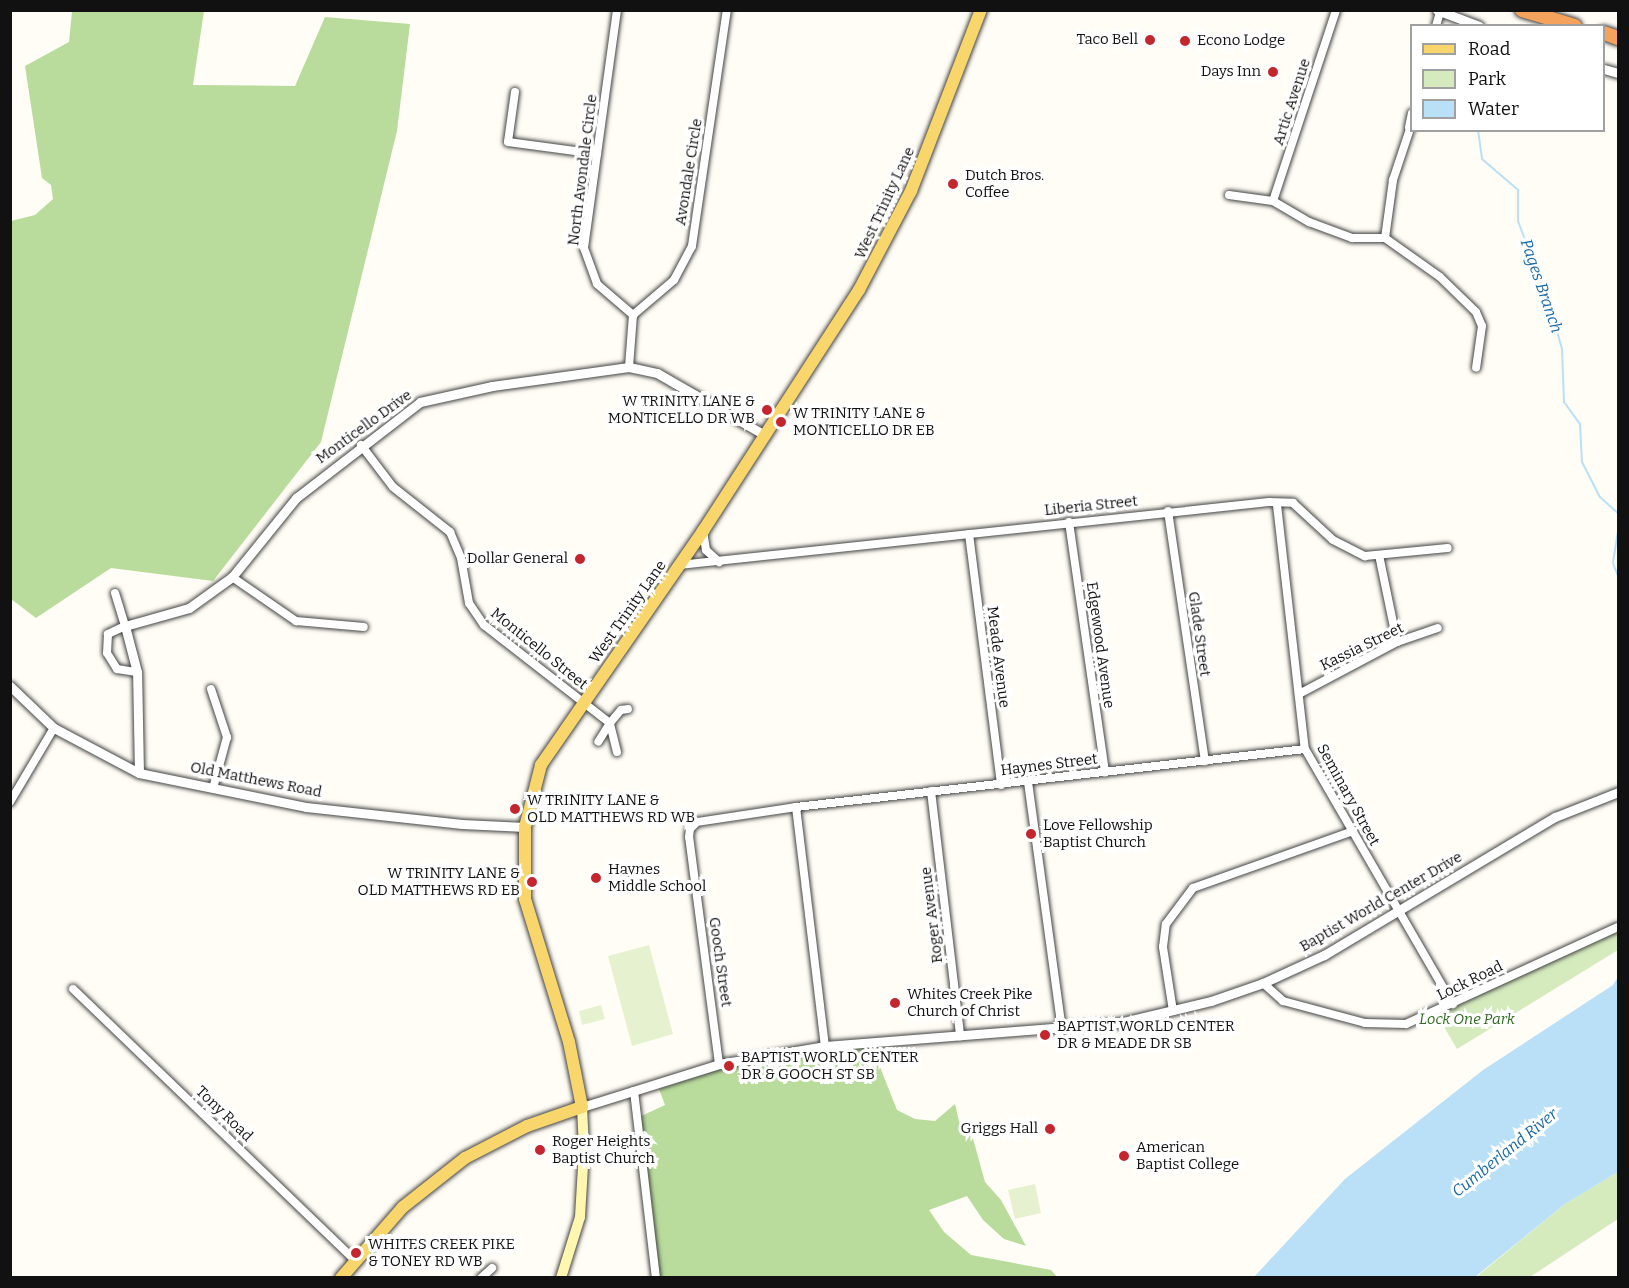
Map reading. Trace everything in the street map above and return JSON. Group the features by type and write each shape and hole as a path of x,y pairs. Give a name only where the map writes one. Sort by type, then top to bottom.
{"highway":[{"path":"1522,10 1568,24"}],"main road":[{"name":"West Trinity Lane","path":"561,1278 580,1217 584,1149 582,1107 569,1042 525,899 525,827 541,765 582,702 703,531 859,290 904,206 981,10"},
{"path":"341,1278 403,1207 465,1158 527,1126 582,1107"}],"street":[{"name":"North Avondale Circle","path":"618,10 584,248 597,285 633,315"},
{"name":"Avondale Circle","path":"633,315 674,280 692,246 727,10"},
{"name":"Artic Avenue","path":"1273,201 1336,10"},
{"path":"1438,11 1474,24"},
{"path":"1449,24 1452,15"},
{"path":"515,92 508,142 597,154"},
{"path":"1385,238 1393,180 1410,126"},
{"path":"1229,195 1273,201 1309,222 1352,238 1385,238 1440,277 1476,312 1482,326 1476,368"},
{"path":"629,367 633,315"},
{"name":"Monticello Drive","path":"125,626 189,608 232,577 296,498 361,445 420,402 492,386 629,367 657,373 765,435"},
{"name":"Monticello Street","path":"361,445 393,487 450,532 461,558 469,603 484,625 610,723"},
{"name":"Liberia Street","path":"679,565 1269,502 1277,505 1293,503 1334,540 1365,556 1448,548"},
{"name":"Seminary Street","path":"1277,505 1305,749 1453,1004"},
{"name":"Glade Street","path":"1168,511 1205,761"},
{"name":"Edgewood Avenue","path":"1069,522 1105,772"},
{"path":"703,531 706,550 719,562"},
{"name":"Meade Avenue","path":"969,534 1001,785"},
{"path":"1380,555 1397,642"},
{"path":"232,577 296,621 364,627"},
{"path":"115,593 137,672 139,773"},
{"path":"125,626 108,634 107,653 117,669 137,672"},
{"name":"Kassia Street","path":"1299,694 1397,642 1438,628"},
{"name":"Old Matthews Road","path":"10,686 54,728 139,773 214,785 306,807 462,824 525,827"},
{"path":"211,689 227,737 214,785"},
{"path":"598,742 621,710 628,709"},
{"path":"610,723 617,752"},
{"path":"10,802 54,728"},
{"name":"Haynes Street","path":"690,829 697,822 796,807 1305,749"},
{"path":"1028,782 1062,1030"},
{"name":"Roger Avenue","path":"931,791 960,1036"},
{"name":"Baptist World Center Drive","path":"582,1107 719,1064 825,1046 1062,1030 1173,1011 1263,983 1324,955 1555,817 1618,792"},
{"path":"796,807 825,1046"},
{"name":"Gooch Street","path":"690,829 719,1064"},
{"path":"1173,1011 1163,947 1166,924 1193,888 1353,831"},
{"name":"Lock Road","path":"1263,983 1283,1001 1365,1023 1406,1024 1618,927"},
{"name":"Tony Road","path":"73,989 355,1260"},
{"path":"634,1090 656,1278"},
{"path":"481,1278 492,1268"}],"green space":[{"path":"72,11 204,11 193,85 295,86 325,17 410,24 397,131 321,442 213,581 111,568 36,618 11,599 11,221 35,215 53,199 51,185 42,178 25,66 69,42"},
{"name":"Lock One Park","path":"1618,927 1618,950 1457,1049 1436,1013"},
{"path":"649,945 673,1034 632,1046 608,956"},
{"path":"601,1005 605,1019 582,1025 579,1011"},
{"path":"879,1040 892,1058 880,1067 897,1110 915,1119 935,1121 955,1104 961,1130 972,1135 985,1182 1001,1200 1026,1246 1004,1239 983,1220 967,1196 929,1210 944,1232 971,1255 1051,1270 1057,1277 656,1277 637,1118 665,1105 659,1089 712,1072 719,1064"},
{"path":"1618,1172 1618,1219 1530,1277 1475,1278 1565,1204"},
{"path":"1035,1184 1041,1213 1015,1219 1008,1190"}],"water":[{"name":"Cumberland River","path":"1618,977 1618,1172 1565,1204 1475,1277 1254,1277 1345,1179 1483,1070 1613,985"}],"waterway":[{"name":"Pages Branch","path":"1478,132 1482,159 1518,190 1518,221 1551,310 1562,349 1564,402 1580,424 1582,462 1600,497 1618,513"},
{"name":"Pages Branch","path":"1618,531 1613,563 1618,576"}],"place":[{"name":"Taco Bell","path":"1150,40"},
{"name":"Econo Lodge","path":"1185,41"},
{"name":"Days Inn","path":"1273,72"},
{"name":"Dutch Bros. Coffee","path":"953,184"},
{"name":"W TRINITY LANE & MONTICELLO DR WB","path":"767,410"},
{"name":"W TRINITY LANE & MONTICELLO DR EB","path":"781,422"},
{"name":"Dollar General","path":"580,559"},
{"name":"W TRINITY LANE & OLD MATTHEWS RD WB","path":"515,809"},
{"name":"Love Fellowship Baptist Church","path":"1031,834"},
{"name":"Haynes Middle School","path":"596,878"},
{"name":"W TRINITY LANE & OLD MATTHEWS RD EB","path":"532,882"},
{"name":"Whites Creek Pike Church of Christ","path":"895,1003"},
{"name":"BAPTIST WORLD CENTER DR & MEADE DR SB","path":"1045,1035"},
{"name":"BAPTIST WORLD CENTER DR & GOOCH ST SB","path":"729,1066"},
{"name":"Griggs Hall","path":"1050,1129"},
{"name":"Roger Heights Baptist Church","path":"540,1150"},
{"name":"American Baptist College","path":"1124,1156"},
{"name":"WHITES CREEK PIKE & TONEY RD WB","path":"356,1253"}]}
